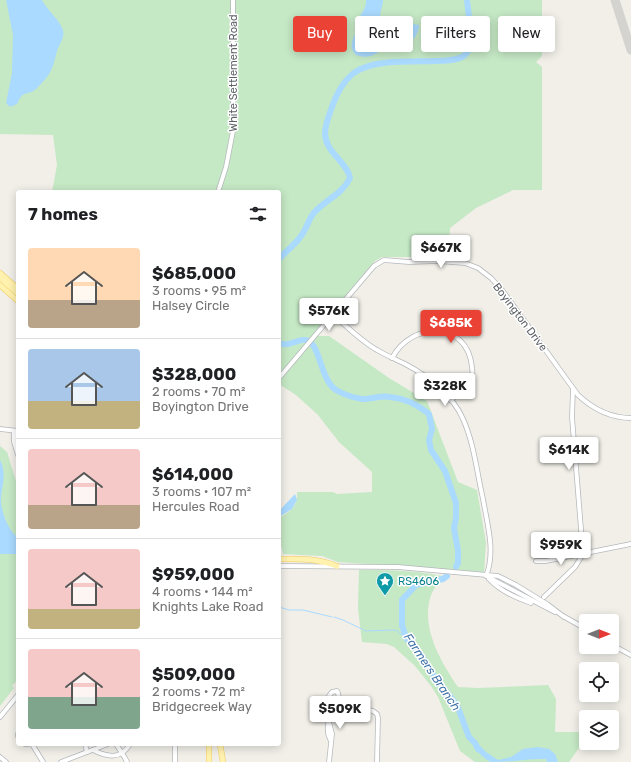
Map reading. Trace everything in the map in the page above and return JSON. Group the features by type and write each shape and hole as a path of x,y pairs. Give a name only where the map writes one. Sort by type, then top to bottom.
{"main road":[{"path":"0,273 16,287"},
{"path":"0,278 16,292"},
{"path":"0,285 16,298"},
{"path":"281,559 323,560 338,566"},
{"path":"209,746 210,762"},
{"path":"220,746 223,762"}],"street":[{"name":"White Settlement Road","path":"219,190 226,167 234,131 233,0"},
{"name":"Boyington Drive","path":"281,376 313,340 374,266 384,260 466,263 478,268 491,278 502,290 573,389 586,403 613,416 631,418"},
{"path":"333,314 366,343 425,376 450,400 463,418 475,459 489,536 490,567 486,576"},
{"path":"392,358 399,347 412,336 425,331 446,332 455,337 467,349 472,368 472,376 469,385 463,392 450,400"},
{"path":"544,597 574,568 583,554 572,417 573,389"},
{"path":"0,429 16,431 14,442 16,448"},
{"path":"536,561 546,561 631,544"},
{"path":"281,566 404,567 486,576 579,625"},
{"path":"486,576 531,603 564,617"},
{"path":"619,649 631,655"},
{"path":"0,717 16,697"},
{"path":"329,762 331,751 328,732 329,722 337,711 350,706 373,711 377,714 377,762"},
{"path":"33,746 43,762"},
{"path":"86,746 87,752"},
{"path":"61,762 103,746"},
{"path":"117,746 126,762"},
{"path":"92,750 105,756 114,756 122,753 128,746"},
{"path":"175,746 175,762"},
{"path":"0,757 6,762"}],"green space":[{"path":"0,0 542,0 542,16 498,16 498,52 542,52 542,56 536,62 542,67 542,190 513,190 476,208 450,228 449,257 382,257 375,261 312,336 329,336 389,378 427,401 458,482 477,490 486,543 484,572 338,562 322,556 283,554 281,547 281,517 290,511 295,505 297,492 333,492 337,494 372,492 372,472 339,442 318,415 296,395 281,385 281,190 52,190 57,165 53,135 0,134"},
{"path":"0,446 7,452 16,481 16,681 12,686 14,688 0,706"},
{"path":"359,570 411,571 442,576 431,595 428,607 428,619 434,644 445,667 458,687 478,688 548,685 556,699 555,732 579,732 579,748 569,762 475,762 460,751 438,697 414,665 394,647 387,644 362,642 358,608"}],"water":[{"path":"6,0 42,0 59,22 63,30 63,38 49,75 34,91 24,94 17,104 10,107 6,103 12,73 13,35"},
{"path":"366,0 383,0 380,16 360,16"},
{"path":"413,24 419,25 413,39"},
{"path":"355,34 355,52 379,52 368,57 356,55 352,50 352,42"},
{"path":"0,460 4,475 1,498 2,508 8,525 16,536 16,554 0,554"},
{"path":"295,494 297,500 292,509 281,516 281,509"},
{"path":"473,742 477,743 486,752 498,760 511,757 523,749 537,747 549,749 555,754 558,762 547,762 546,759 532,759 492,762 480,754 475,748"}],"waterway":[{"name":"Farmers Branch","path":"281,257 299,239 317,209 338,193 347,184 350,178 345,167 329,147 325,134 333,104 342,85 349,77 365,67 395,62 449,60 464,56 472,43 467,0"},
{"name":"Farmers Branch","path":"281,343 287,344 304,340 311,342 327,378 336,390 353,397 363,399 383,396 406,400 429,414 432,429 429,440 431,450 445,471 456,503 454,528 458,551 458,563 456,567"},
{"name":"Farmers Branch","path":"447,576 443,579 416,585 402,600 402,625 406,638 422,656 435,678 457,705 469,737 478,749"},
{"path":"281,608 289,610 303,610 332,617"},
{"path":"334,617 366,631 394,630 406,638"}],"taxiway":[{"path":"615,0 631,50"}],"place":[{"name":"RS4606","path":"385,596"}]}
